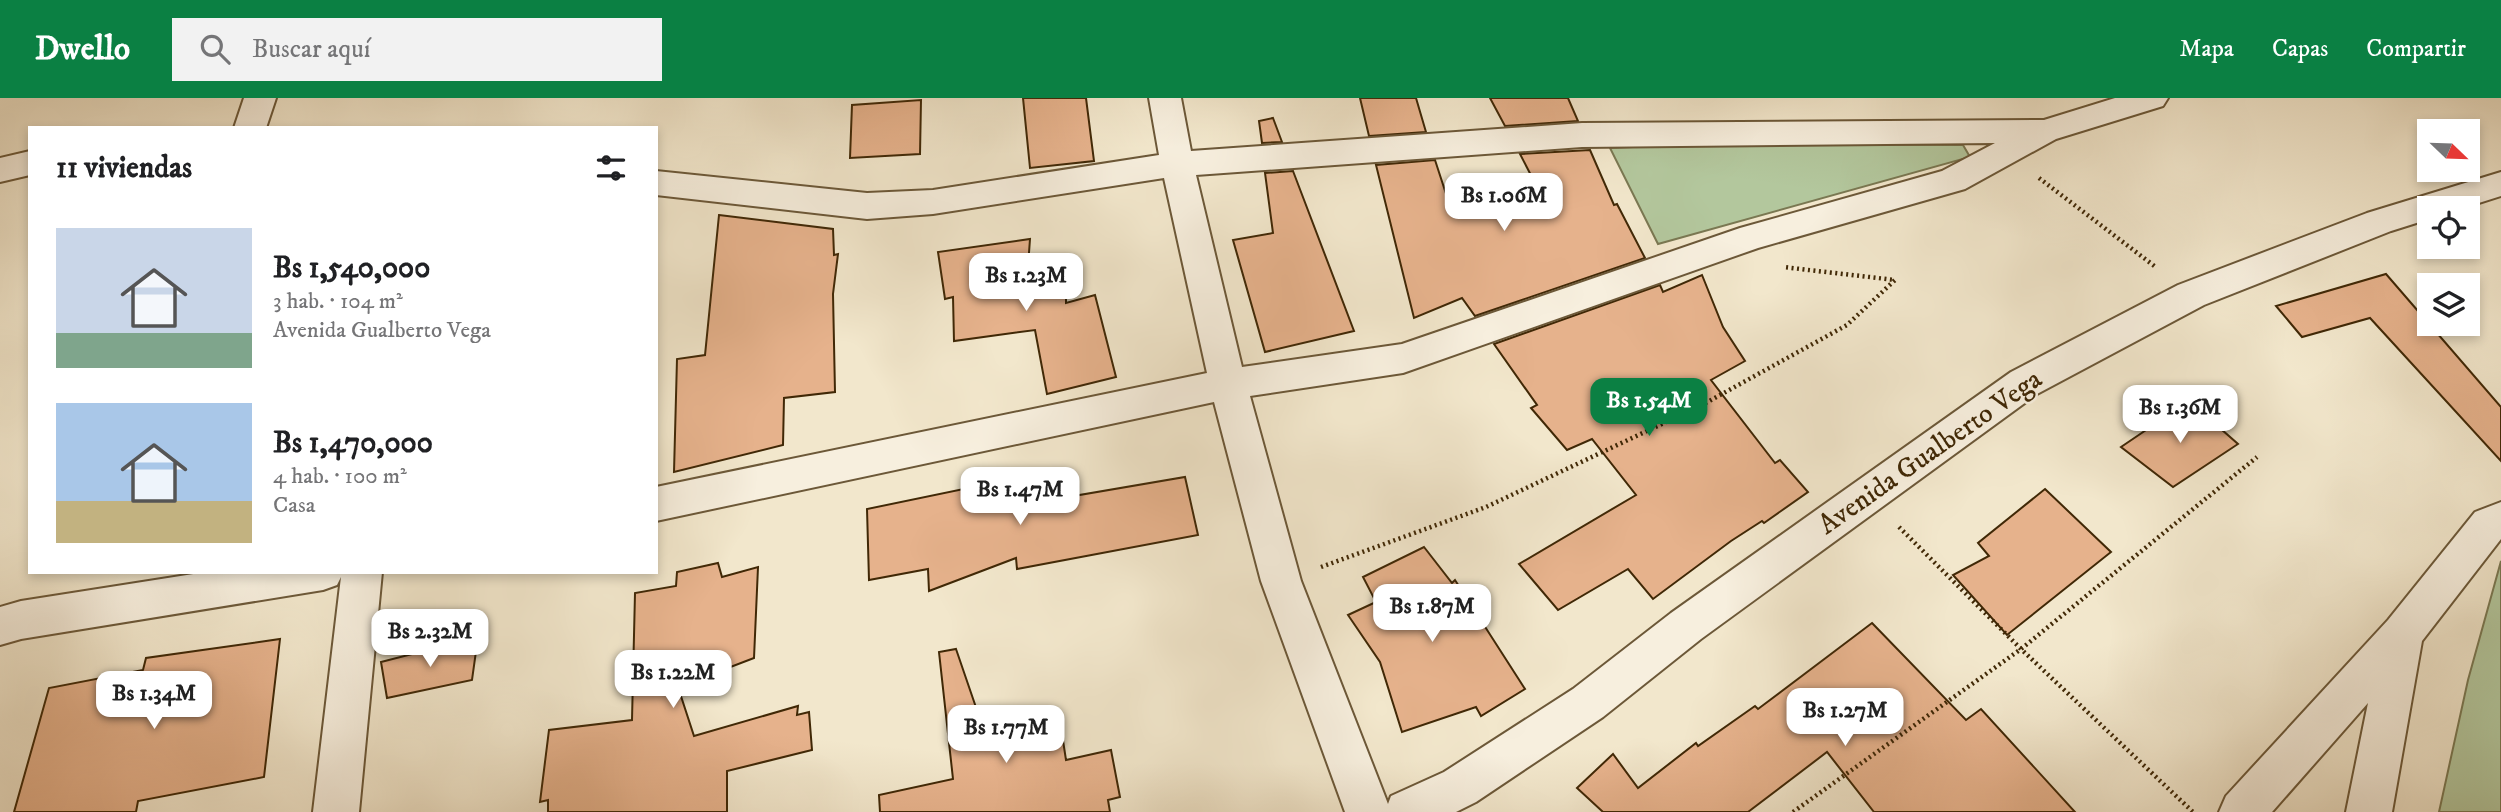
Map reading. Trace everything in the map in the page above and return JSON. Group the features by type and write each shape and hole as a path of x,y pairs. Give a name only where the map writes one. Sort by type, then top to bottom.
{"street":[{"path":"251,126 260,98"},
{"path":"1165,98 1177,164 1228,384 1281,581 1368,812"},
{"path":"658,504 1228,384 1403,358 1752,237 1953,180 2045,131 2152,98"},
{"path":"658,183 867,206 933,202 1177,164 1582,135 2045,131"},
{"path":"0,170 28,163"},
{"name":"Avenida Gualberto Vega","path":"1407,812 1460,786 1588,703 1686,626 1866,494 2024,383 2191,295 2379,222 2501,184"},
{"path":"2242,812 2403,633 2489,524 2501,519"},
{"path":"0,626 21,620 310,574"},
{"path":"336,812 362,574"},
{"path":"2369,812 2403,633"}],"path":[{"path":"2007,153 2191,295"},
{"path":"1281,581 1486,507 1702,405 1847,325 1895,280 1785,269 1752,237"},
{"path":"1793,812 2021,649 2257,457"},
{"path":"1866,494 2021,649 2193,812"}],"green space":[{"path":"1702,144 1963,145 1970,157 1658,244 1610,148"},
{"path":"2501,561 2501,812 2439,812 2468,680"}],"building":[{"path":"1023,98 1086,98 1094,161 1030,168"},
{"path":"1360,98 1416,98 1426,132 1369,136"},
{"path":"1490,98 1568,98 1578,121 1505,126"},
{"path":"921,100 920,154 850,158 852,105"},
{"path":"1273,118 1282,142 1262,143 1259,121"},
{"path":"1590,150 1614,205 1617,204 1645,258 1475,316 1462,298 1414,318 1376,165 1435,160 1450,206 1528,187 1526,183 1534,181 1520,154"},
{"path":"1293,171 1354,331 1265,352 1233,240 1273,233 1265,173"},
{"path":"719,215 833,229 834,255 838,254 833,294 835,392 784,398 783,445 674,472 677,359 705,355"},
{"path":"1030,239 1026,294 1066,289 1066,303 1095,295 1116,377 1047,394 1035,330 954,341 953,297 945,299 938,252"},
{"path":"2386,274 2417,310 2417,336 2440,336 2501,407 2501,461 2370,318 2302,337 2276,306"},
{"path":"1702,275 1723,327 1745,361 1711,380 1775,463 1780,460 1808,492 1764,523 1762,521 1731,541 1653,599 1628,569 1558,610 1519,564 1636,495 1592,439 1567,450 1531,408 1537,405 1494,344 1660,285 1663,292"},
{"path":"2189,401 2238,444 2173,487 2121,447"},
{"path":"1046,472 1050,500 1185,477 1198,535 1017,569 1016,558 929,591 928,569 869,580 867,509"},
{"path":"2045,489 2111,552 2007,635 1953,575 1989,556 1978,543"},
{"path":"1424,547 1452,583 1455,580 1525,689 1481,716 1476,707 1402,732 1380,662 1348,615 1376,602 1363,577"},
{"path":"718,563 722,577 758,567 754,658 678,687 694,736 798,706 797,715 809,712 812,750 727,771 727,812 548,812 548,800 540,802 549,730 632,720 635,593 676,586 677,572"},
{"path":"1872,623 1966,720 1981,709 2075,812 1874,812 1827,752 1748,812 1603,812 1577,788 1613,754 1638,788 1696,743 1698,746 1755,706 1758,709"},
{"path":"478,637 472,680 387,698 381,662"},
{"path":"280,639 264,777 138,801 136,812 14,812 49,688 143,670 146,658"},
{"path":"956,649 981,722 1006,713 1010,734 1060,721 1066,760 1111,750 1120,797 1108,800 1110,812 880,812 879,795 953,779 939,652"}]}
